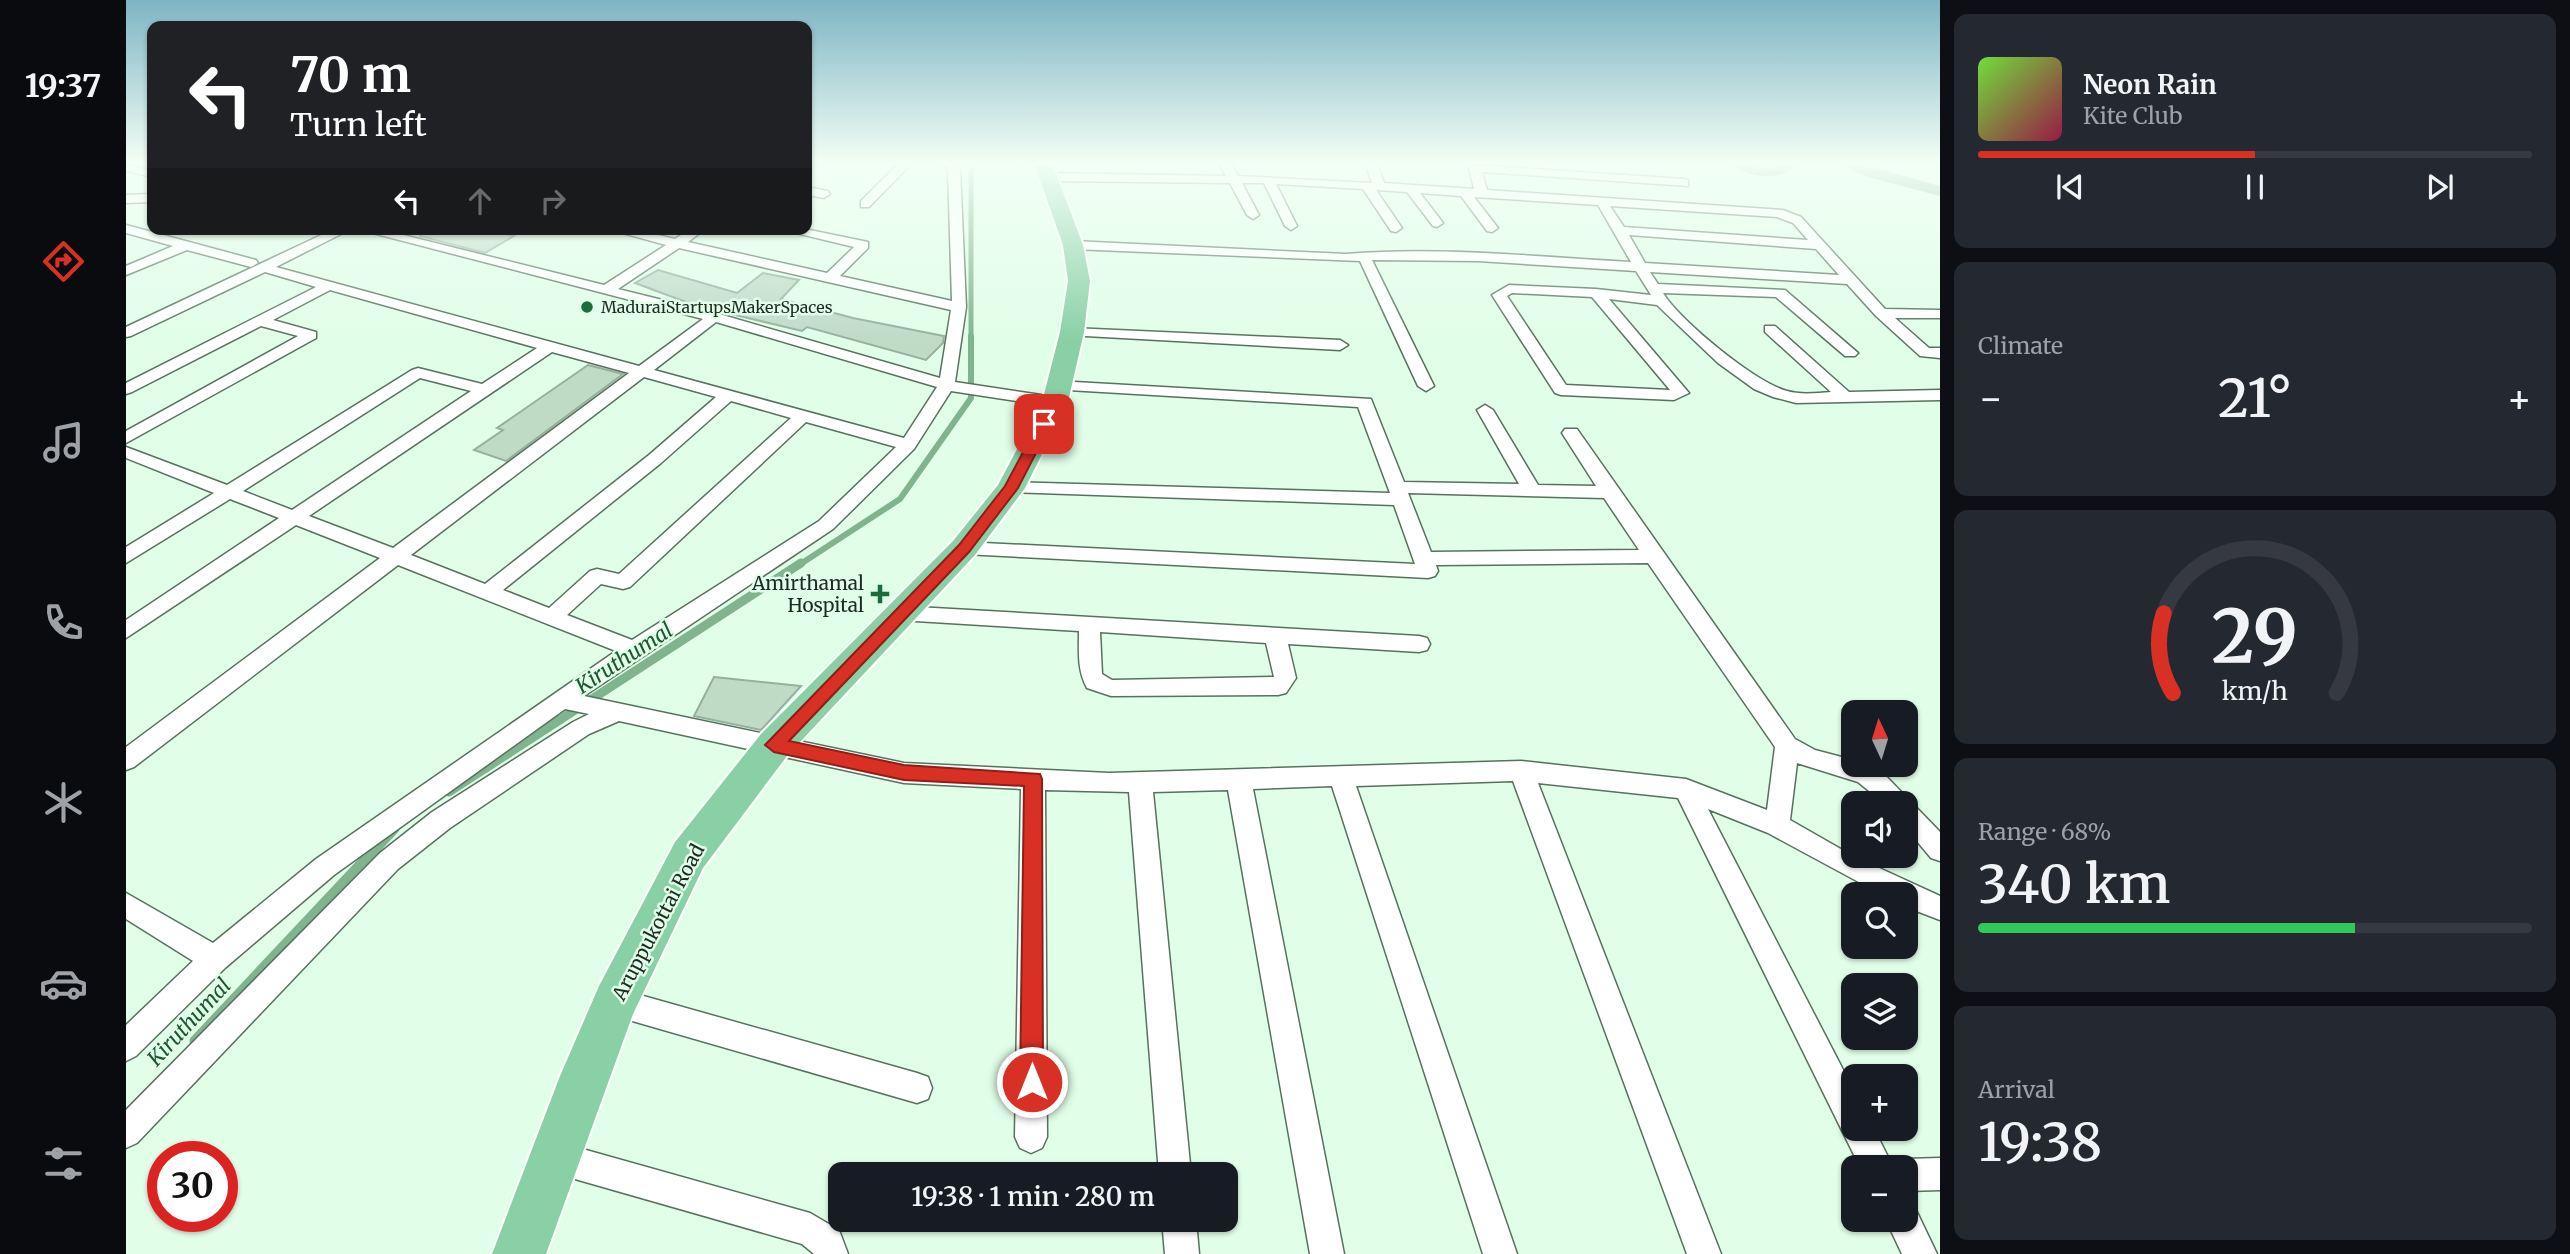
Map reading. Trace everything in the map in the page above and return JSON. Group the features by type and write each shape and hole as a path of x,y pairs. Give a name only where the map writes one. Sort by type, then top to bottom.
{"main road":[{"name":"Aruppukottai Road","path":"519,1254 615,1002 689,855 774,745 964,548 1012,488 1056,394 1072,332 1079,281 1073,245 1065,222"}],"street":[{"path":"126,1132 389,861 441,820 557,743 634,649 826,525 908,445 954,386 959,307 956,222"},
{"path":"1289,222 1291,226"},
{"path":"1392,222 1396,228"},
{"path":"1487,222 1492,228"},
{"path":"1612,222 1658,294 1698,336 1767,391 1796,398 1940,395"},
{"path":"1798,222 1881,313 1933,353 1940,366"},
{"path":"126,229 147,235"},
{"path":"1620,231 1821,245"},
{"path":"148,235 908,445"},
{"path":"126,333 313,235"},
{"path":"126,322 187,293 330,235"},
{"path":"388,235 714,317 984,393 1365,402 1429,571 964,548"},
{"path":"412,241 424,235"},
{"path":"642,235 959,307"},
{"path":"606,290 690,235"},
{"path":"812,235 863,245 830,278"},
{"path":"126,271 186,245"},
{"path":"1073,245 1364,256 1490,274 1641,265 1852,280"},
{"path":"1364,256 1426,386"},
{"path":"1490,274 1509,289 1658,294 1780,293 1850,353"},
{"path":"1490,274 1502,301 1574,407"},
{"path":"126,389 330,285"},
{"path":"1561,390 1681,393 1596,293"},
{"path":"1881,313 1940,314"},
{"path":"126,760 714,317"},
{"path":"126,438 311,335 260,321"},
{"path":"1770,329 1844,396"},
{"path":"1072,332 1339,345"},
{"path":"126,630 550,346"},
{"path":"126,556 418,373 485,390"},
{"path":"488,592 655,459 728,395"},
{"path":"1485,410 1531,489"},
{"path":"552,617 597,576 623,582 803,416"},
{"path":"1571,433 1609,492 1787,746 1804,756 1861,772 1877,780 1888,791"},
{"path":"126,452 634,649"},
{"path":"1012,488 1399,493 1531,489 1609,492"},
{"path":"1424,559 1654,556"},
{"path":"899,613 1419,644"},
{"path":"1089,625 1091,674 1100,686 1111,688 1279,687 1285,678 1275,635"},
{"path":"126,1046 215,959 325,867 587,706 904,773 1140,782 1521,771 1686,789 1777,825 1881,882"},
{"path":"1777,825 1787,746"},
{"path":"1521,771 1704,1254"},
{"path":"1341,776 1500,1254"},
{"path":"1031,1137 1033,779"},
{"path":"1239,781 1327,1254"},
{"path":"1140,782 1174,1162"},
{"path":"1686,789 1841,1097"},
{"path":"1918,825 1940,850"},
{"path":"1918,900 1940,908"},
{"path":"126,905 215,959"},
{"path":"615,1002 917,1088"},
{"path":"554,1157 810,1230 827,1242 831,1254"},
{"path":"1918,1175 1940,1174"},
{"path":"1180,1232 1182,1254"},
{"path":"1909,1232 1920,1254"}],"building":[{"path":"510,235 514,236 485,253 420,236"},
{"path":"658,270 737,293 763,273 799,280 781,299 853,318 944,336 943,343 926,360 807,327 802,331 694,305 635,283"},
{"path":"588,365 623,374 506,461 474,450 503,430 497,428"},
{"path":"714,677 801,686 761,730 694,716"}],"waterway":[{"name":"Kiruthumal","path":"799,565 900,499 971,398 971,222"},
{"name":"Kiruthumal","path":"449,792 801,563"},
{"name":"Kiruthumal","path":"363,863 395,829"},
{"name":"Kiruthumal","path":"195,1041 364,861"}],"place":[{"name":"MaduraiStartupsMakerSpaces","path":"587,307"},
{"name":"Amirthamal Hospital","path":"880,594"}],"route":[{"path":"1032,1082 1033,779 904,773 774,745 964,548 1012,488 1044,424"}]}
